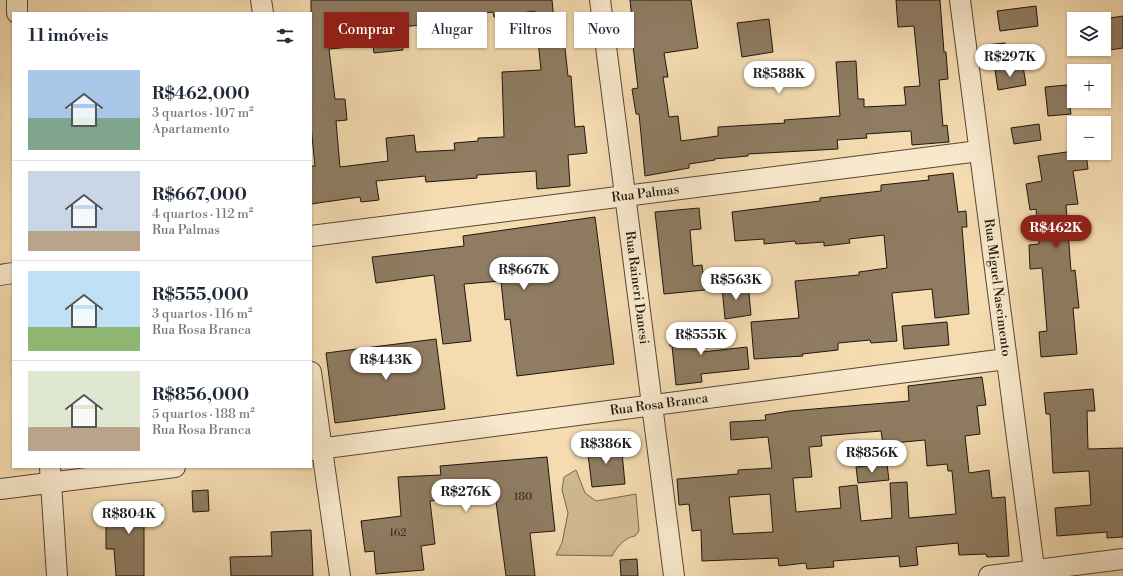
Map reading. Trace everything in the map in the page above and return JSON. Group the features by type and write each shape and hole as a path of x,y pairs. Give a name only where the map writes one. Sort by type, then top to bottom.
{"street":[{"path":"16,0 17,12"},
{"path":"262,0 263,12"},
{"name":"Rua Raineri Danesi","path":"600,0 674,576"},
{"name":"Rua Miguel Nascimento","path":"960,0 1034,573"},
{"name":"Rua Palmas","path":"312,236 979,151"},
{"path":"0,275 12,273"},
{"name":"Rua Rosa Branca","path":"317,449 1006,359"},
{"path":"312,385 317,449 340,576"},
{"path":"0,489 50,475 160,468"},
{"path":"50,475 57,576"},
{"path":"989,576 1034,573 1123,559"}],"shaded area":[{"path":"576,470 585,493 596,501 636,494 639,531 635,536 628,538 621,543 612,556 556,555 562,543 568,513 562,490 564,477"}],"building":[{"path":"311,0 552,0 553,12 495,12 494,17 493,12 417,12 417,25 409,26 409,12 324,12 324,48 340,48 329,49 335,99 345,99 347,120 336,121 340,167 388,161 386,138 414,135 416,152 455,150 454,143 478,141 478,138 504,137 502,72 541,70 539,48 565,48 568,76 571,76 575,127 584,126 587,153 568,155 570,186 537,189 536,171 477,175 477,178 426,182 425,176 376,181 379,200 361,202 360,197 312,204 312,166 315,166 312,136"},
{"path":"630,0 691,0 698,48 664,53 668,77 663,77 669,117 678,116 681,141 718,136 718,127 785,123 784,120 840,116 836,62 856,61 858,99 864,99 864,107 906,105 904,87 920,86 914,26 898,27 896,0 940,0 944,52 946,52 948,79 939,80 943,126 947,125 949,142 912,145 911,131 866,134 867,138 837,140 838,149 748,154 748,156 714,159 715,160 689,164 689,168 645,176 639,114 636,114 632,89 638,88 633,48 634,12 631,12"},
{"path":"1036,6 1038,26 1000,31 997,11"},
{"path":"1123,16 1123,48 1111,50 1111,18"},
{"path":"769,19 773,52 742,57 737,23"},
{"path":"1005,43 1008,62 989,65 986,45"},
{"path":"373,48 403,48 403,50 374,53"},
{"path":"1023,66 1026,85 998,90 995,70"},
{"path":"1067,85 1067,108 1070,108 1071,114 1048,116 1045,87"},
{"path":"1039,124 1041,140 1014,144 1011,128"},
{"path":"1067,152 1067,160 1087,160 1088,169 1073,171 1078,204 1066,205 1071,271 1075,270 1079,308 1073,308 1077,354 1041,357 1039,332 1047,331 1042,268 1030,269 1029,245 1039,244 1036,209 1030,210 1026,184 1042,181 1038,156"},
{"path":"953,173 958,212 966,211 967,227 962,227 969,314 935,318 932,289 892,293 897,341 871,343 870,340 838,343 838,350 802,354 803,356 754,359 751,322 799,318 795,281 859,275 859,272 887,268 884,235 849,239 850,243 824,246 824,242 796,244 795,241 764,244 764,239 735,241 732,212 820,201 820,198 881,191 881,185 929,180 928,176"},
{"path":"699,208 701,229 690,230 693,266 702,265 705,290 664,294 655,212"},
{"path":"595,217 614,364 517,376 510,319 505,320 501,281 464,284 471,341 443,344 434,275 376,283 372,257 464,246 463,236"},
{"path":"748,284 751,315 725,319 722,287"},
{"path":"947,322 949,345 904,349 902,326"},
{"path":"699,324 702,352 747,347 749,369 701,374 702,382 676,385 672,346 670,346 668,328"},
{"path":"436,339 445,409 335,423 326,353"},
{"path":"982,377 986,405 977,406 980,434 965,436 969,473 989,470 992,498 1005,497 1009,556 987,557 986,554 959,555 958,543 916,547 918,565 900,567 899,556 833,561 834,567 807,569 806,563 779,566 778,558 702,561 701,530 692,531 689,504 679,505 677,479 738,474 738,470 772,468 768,437 731,440 730,422 766,420 765,415 790,411 909,401 908,386","holes":["881,431 883,444 925,440 927,466 947,464 948,471 952,471 956,514 909,518 907,482 890,483 892,518 861,521 857,485 839,487 841,508 796,512 793,478 812,477 809,447 822,446 821,436","770,494 773,532 733,534 729,497"]},
{"path":"1093,389 1095,411 1087,411 1088,449 1123,448 1123,537 1107,538 1107,532 1057,536 1055,508 1091,505 1089,471 1053,473 1050,414 1046,414 1044,393"},
{"path":"621,442 625,484 592,487 587,446"},
{"path":"547,457 555,531 530,533 535,576 506,576 495,494 430,501 435,544 421,546 424,570 376,574 374,551 365,552 361,521 401,516 398,477 441,475 440,466"},
{"path":"887,464 889,480 858,483 856,467"},
{"path":"208,490 209,511 193,512 192,491"},
{"path":"162,505 162,523 144,523 144,576 116,576 114,549 106,549 106,526 102,526 101,507"},
{"path":"311,530 313,576 231,576 230,557 272,556 271,532"},
{"path":"637,559 638,576 621,576 620,560"}]}
